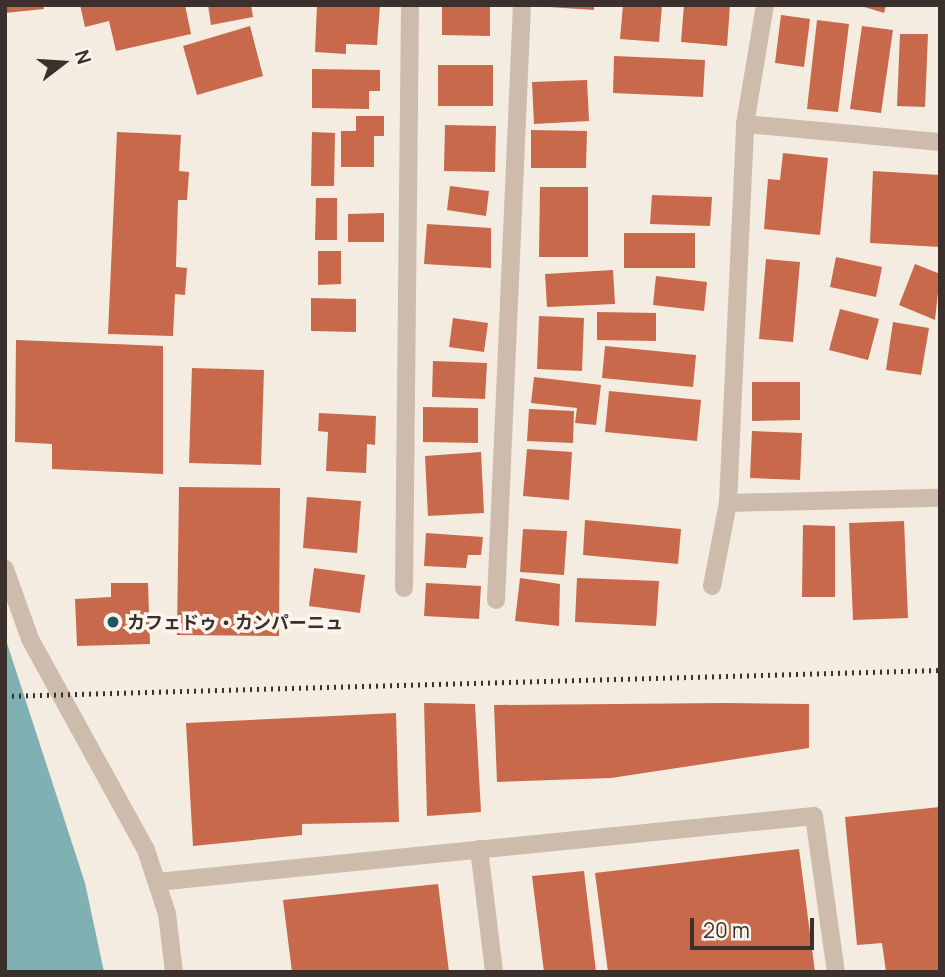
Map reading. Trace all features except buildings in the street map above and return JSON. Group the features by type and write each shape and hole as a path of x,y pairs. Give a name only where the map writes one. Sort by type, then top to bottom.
{"street":[{"path":"404,589 410,5"},
{"path":"496,600 522,5"},
{"path":"712,586 728,502 745,124 765,5"},
{"path":"745,124 940,142"},
{"path":"728,502 940,498"},
{"path":"5,569 30,639 74,727 112,783 146,850 167,914 174,972"},
{"path":"157,882 814,816 836,972"},
{"path":"479,849 494,972"}],"water":[{"path":"5,637 85,883 104,972 5,972"}],"railway":[{"path":"5,696 940,670"}],"place":[{"name":"カフェドゥ・カンパーニュ","path":"113,622"}]}
